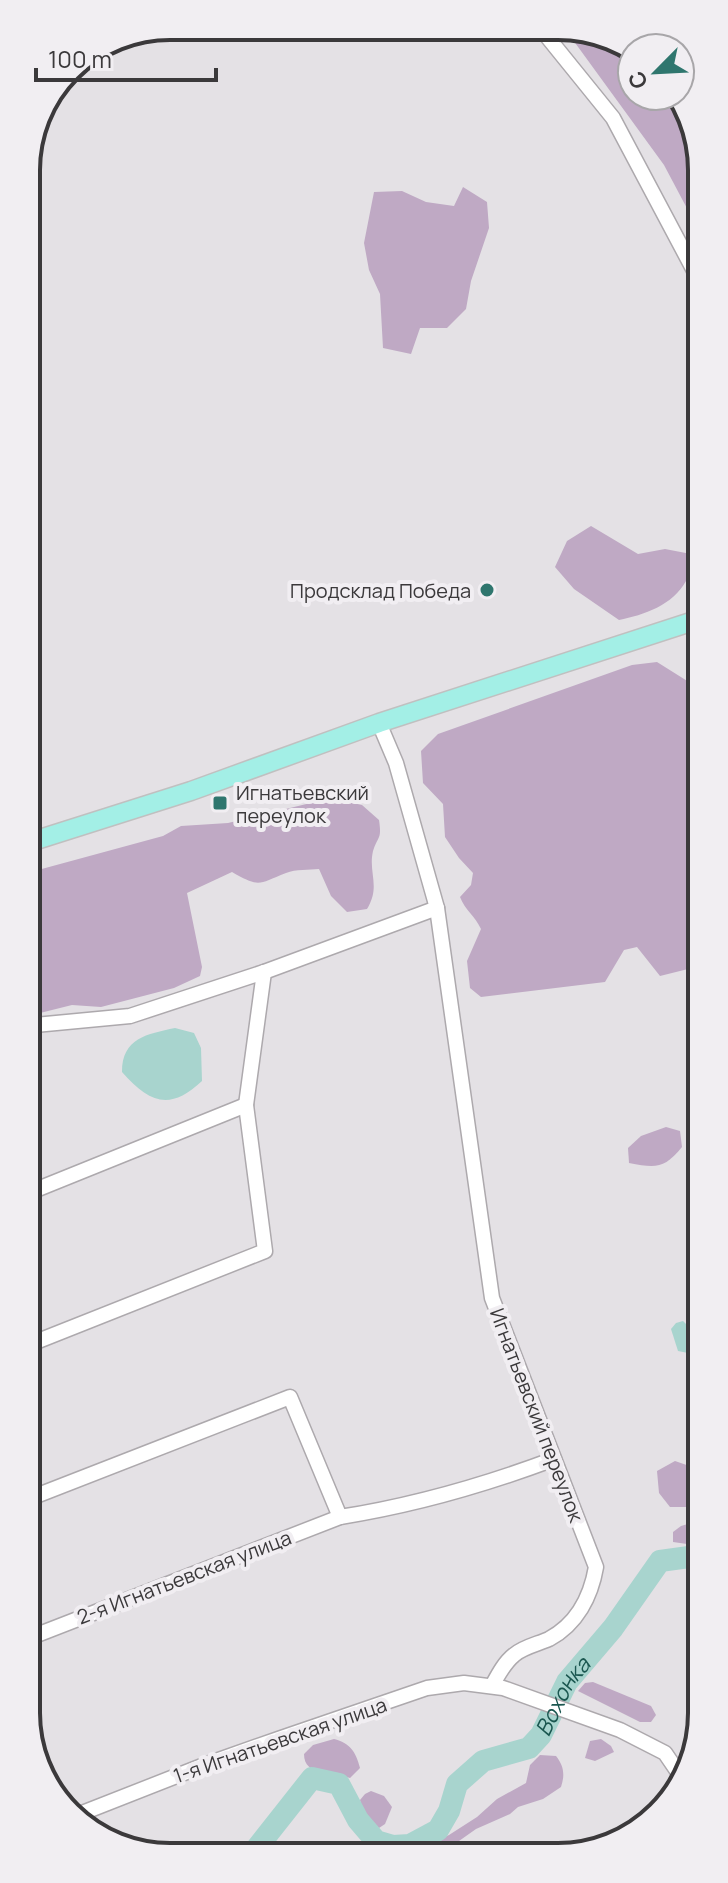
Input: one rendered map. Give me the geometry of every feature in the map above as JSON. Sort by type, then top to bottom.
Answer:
[{"type":"main road","points":[[40,839],[379,723],[688,623]]},
{"type":"street","points":[[550,40],[613,118],[688,259]]},
{"type":"street","name":"Игнатьевский переулок","points":[[379,723],[396,763],[437,908],[492,1298],[596,1567],[592,1590],[582,1610],[552,1637],[515,1654],[501,1670],[498,1687]]},
{"type":"street","points":[[40,1025],[130,1016],[264,972],[437,908]]},
{"type":"street","points":[[40,1340],[265,1251],[246,1105],[264,972]]},
{"type":"street","points":[[40,1188],[246,1105]]},
{"type":"street","points":[[40,1494],[290,1397],[340,1517]]},
{"type":"street","name":"2-я Игнатьевская улица","points":[[40,1634],[340,1517],[381,1511],[479,1487],[554,1459]]},
{"type":"street","name":"1-я Игнатьевская улица","points":[[86,1812],[207,1764],[427,1688],[464,1683],[498,1687],[620,1730],[665,1753],[675,1768]]},
{"type":"shaded area","points":[[574,41],[616,54],[616,99]]},
{"type":"shaded area","points":[[625,112],[675,112],[686,144],[688,210],[664,165]]},
{"type":"shaded area","points":[[463,187],[487,202],[489,228],[471,281],[466,309],[447,328],[420,328],[411,354],[383,348],[380,294],[369,270],[364,243],[374,192],[402,191],[426,202],[454,206]]},
{"type":"shaded area","points":[[591,526],[638,554],[665,549],[688,553],[686,581],[666,603],[619,620],[574,589],[555,567],[567,541]]},
{"type":"shaded area","points":[[657,662],[688,681],[688,969],[660,976],[637,947],[624,950],[605,982],[481,997],[470,988],[467,961],[481,929],[460,897],[471,885],[473,873],[445,837],[443,804],[423,783],[421,751],[438,734],[632,665]]},
{"type":"shaded area","points":[[331,798],[362,805],[379,820],[380,834],[373,851],[374,886],[367,909],[347,912],[331,896],[319,869],[298,870],[259,883],[232,872],[187,893],[202,967],[200,976],[174,988],[101,1007],[72,1005],[40,1013],[40,869],[163,836],[181,826],[228,823]]},
{"type":"shaded area","points":[[175,1028],[194,1033],[201,1048],[202,1081],[179,1097],[160,1099],[141,1090],[122,1072],[123,1061],[131,1045],[138,1040]]},
{"type":"shaded area","points":[[666,1127],[680,1131],[682,1147],[676,1154],[659,1165],[629,1163],[628,1148],[641,1136]]},
{"type":"shaded area","points":[[683,1321],[688,1326],[688,1353],[678,1351],[671,1329]]},
{"type":"shaded area","points":[[675,1461],[688,1466],[688,1506],[670,1507],[659,1493],[657,1471]]},
{"type":"shaded area","points":[[688,1524],[688,1544],[673,1542],[673,1532]]},
{"type":"shaded area","points":[[593,1682],[651,1706],[656,1715],[651,1722],[640,1722],[578,1691],[585,1683]]},
{"type":"shaded area","points":[[334,1739],[352,1749],[356,1757],[360,1768],[350,1778],[314,1770],[305,1761],[304,1754],[313,1745]]},
{"type":"shaded area","points":[[601,1739],[614,1752],[595,1761],[585,1758],[590,1741]]},
{"type":"shaded area","points":[[540,1755],[556,1756],[563,1771],[561,1787],[543,1799],[518,1807],[510,1814],[476,1829],[456,1843],[432,1843],[449,1835],[497,1799],[526,1783],[530,1765]]},
{"type":"shaded area","points":[[371,1791],[384,1796],[392,1807],[385,1824],[379,1828],[363,1811],[360,1800]]},
{"type":"waterway","name":"Вохонка","points":[[414,1843],[438,1830],[449,1811],[457,1784],[483,1761],[529,1748],[541,1735],[567,1682],[613,1628],[660,1561],[688,1557]]},
{"type":"waterway","name":"Вохонка","points":[[261,1843],[312,1778],[339,1784],[358,1820],[376,1841],[383,1843]]},
{"type":"place","name":"Продсклад Победа","points":[[487,590]]},
{"type":"place","name":"Игнатьевский переулок","points":[[220,803]]}]
